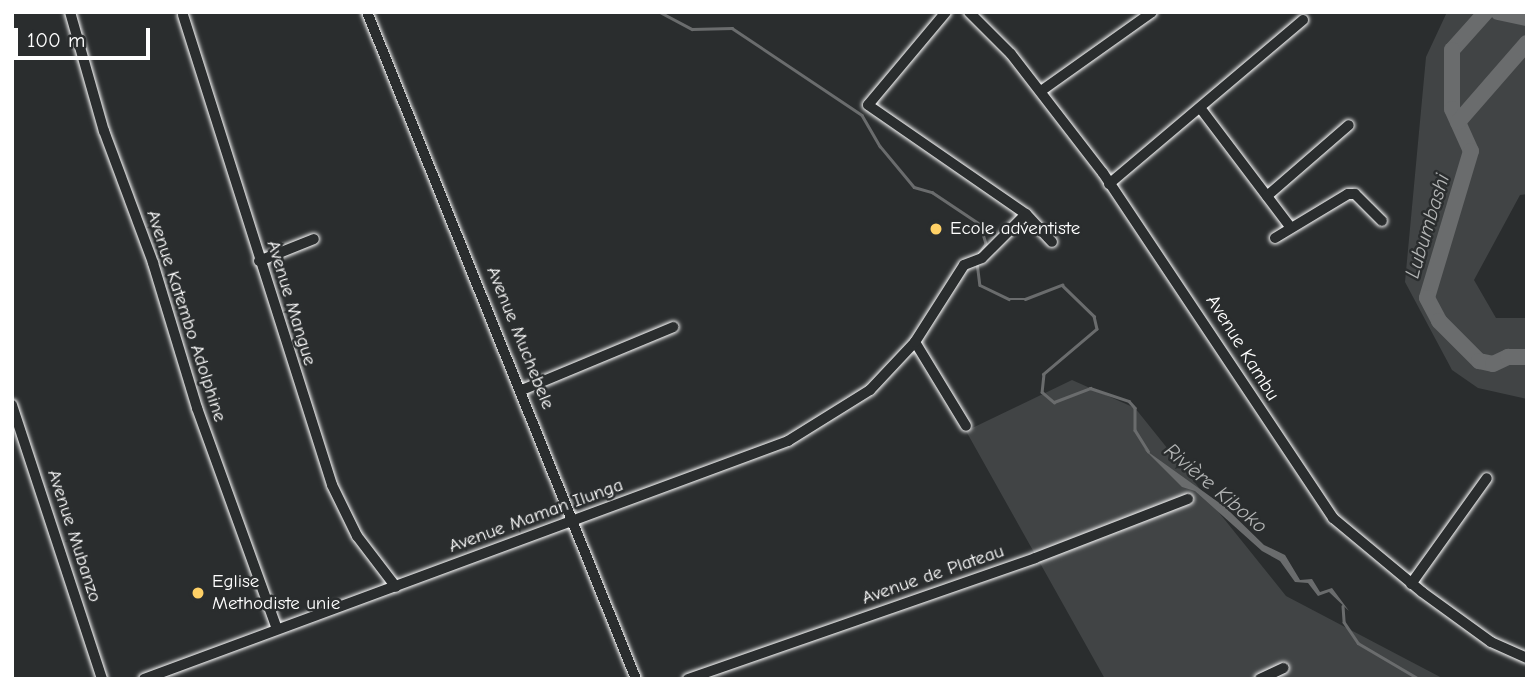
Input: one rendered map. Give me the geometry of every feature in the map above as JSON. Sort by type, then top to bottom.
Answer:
[{"type":"street","name":"Avenue Katembo Adolphine","points":[[70,12],[101,121],[153,263],[200,417],[277,629]]},
{"type":"street","name":"Avenue Muchebele","points":[[367,12],[523,390],[572,522],[636,679]]},
{"type":"street","points":[[946,12],[869,104],[1026,215],[1052,242]]},
{"type":"street","points":[[1041,90],[1152,12]]},
{"type":"street","name":"Avenue Kambu","points":[[971,13],[1041,90],[1109,184],[1184,289],[1321,503],[1346,531],[1412,584],[1491,642],[1527,658]]},
{"type":"street","name":"Avenue Mangue","points":[[183,16],[259,261],[341,508],[373,559],[396,587]]},
{"type":"street","points":[[1109,184],[1201,109],[1303,20]]},
{"type":"street","points":[[1201,109],[1291,228]]},
{"type":"street","points":[[1266,196],[1349,125]]},
{"type":"street","points":[[1275,238],[1348,194],[1354,194],[1382,221]]},
{"type":"street","name":"Avenue Maman Ilunga","points":[[144,679],[788,441],[860,399],[915,342],[964,265],[977,260],[1026,215]]},
{"type":"street","points":[[259,261],[314,239]]},
{"type":"street","points":[[523,390],[673,327]]},
{"type":"street","points":[[915,342],[966,426]]},
{"type":"street","name":"Avenue Mubanzo","points":[[12,405],[102,679]]},
{"type":"street","points":[[1412,584],[1487,478]]},
{"type":"street","name":"Avenue de Plateau","points":[[688,679],[1035,558],[1188,499]]},
{"type":"street","points":[[1260,679],[1284,668]]},
{"type":"shaded area","points":[[1447,12],[1527,12],[1527,194],[1520,195],[1474,280],[1496,318],[1527,318],[1527,399],[1478,388],[1452,370],[1405,282],[1426,57]]},
{"type":"shaded area","points":[[1072,380],[1135,408],[1286,596],[1444,679],[1105,679],[966,431]]},
{"type":"shaded area","points":[[1144,449],[1225,507],[1264,545],[1285,555],[1300,580],[1312,579],[1320,592],[1332,588],[1349,611],[1329,592],[1318,596],[1308,583],[1295,582],[1280,561],[1262,551],[1195,491],[1182,487]]},
{"type":"waterway","name":"Rivière Kiboko","points":[[660,12],[692,29],[732,28],[862,115],[880,146],[914,187],[932,192],[980,224],[986,244],[980,253]]},
{"type":"waterway","name":"Lubumbashi","points":[[1486,12],[1452,50],[1452,109],[1471,151],[1427,298],[1439,321],[1479,361],[1493,364],[1508,357],[1527,357]]},
{"type":"waterway","name":"Lubumbashi","points":[[1498,12],[1527,18]]},
{"type":"waterway","name":"Lubumbashi","points":[[1458,122],[1527,43]]},
{"type":"waterway","name":"Rivière Kiboko","points":[[977,262],[980,285],[1009,299],[1025,299],[1062,285],[1094,316],[1097,329],[1044,374],[1042,392],[1054,402],[1090,388],[1129,401],[1135,408],[1135,430],[1148,451]]},
{"type":"waterway","name":"Rivière Kiboko","points":[[1343,606],[1344,622],[1358,643],[1419,679]]},
{"type":"place","name":"Ecole adventiste","points":[[936,229]]},
{"type":"place","name":"Eglise Methodiste unie","points":[[198,593]]}]
